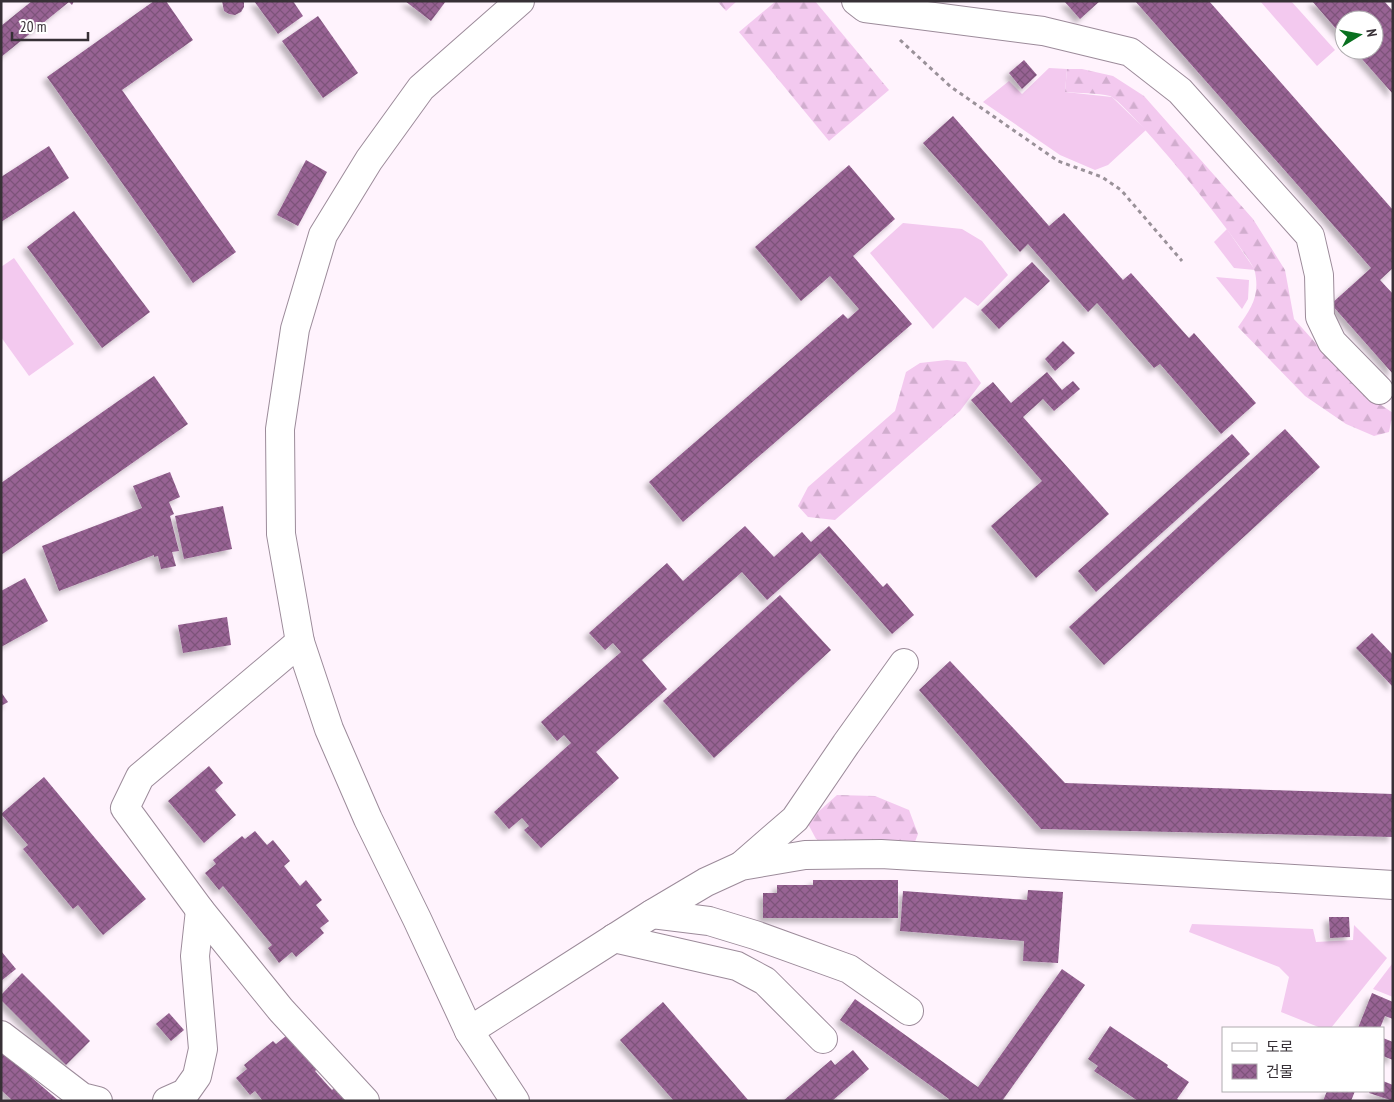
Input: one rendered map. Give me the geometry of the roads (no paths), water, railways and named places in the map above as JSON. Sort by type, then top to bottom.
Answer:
[{"type":"street","points":[[515,1101],[468,1031],[417,919],[368,819],[333,738],[300,642],[281,534],[280,429],[295,329],[323,235],[369,160],[421,88],[520,1]]},
{"type":"street","points":[[861,4],[1043,31],[1130,52],[1180,90],[1310,236],[1319,275],[1320,316],[1324,325],[1332,342],[1379,390]]},
{"type":"street","points":[[300,642],[140,777],[125,808],[200,910],[281,1010],[365,1101]]},
{"type":"street","points":[[741,866],[795,819],[904,663]]},
{"type":"street","points":[[468,1031],[652,914],[706,882],[741,866],[805,855],[881,854],[1393,884]]},
{"type":"street","points":[[167,1101],[185,1093],[197,1076],[203,1049],[194,956],[200,910]]},
{"type":"street","points":[[652,914],[709,921],[755,935],[849,969],[909,1011]]},
{"type":"street","points":[[614,938],[737,966],[764,981],[823,1039]]},
{"type":"street","points":[[1,1034],[82,1097],[98,1101]]}]
